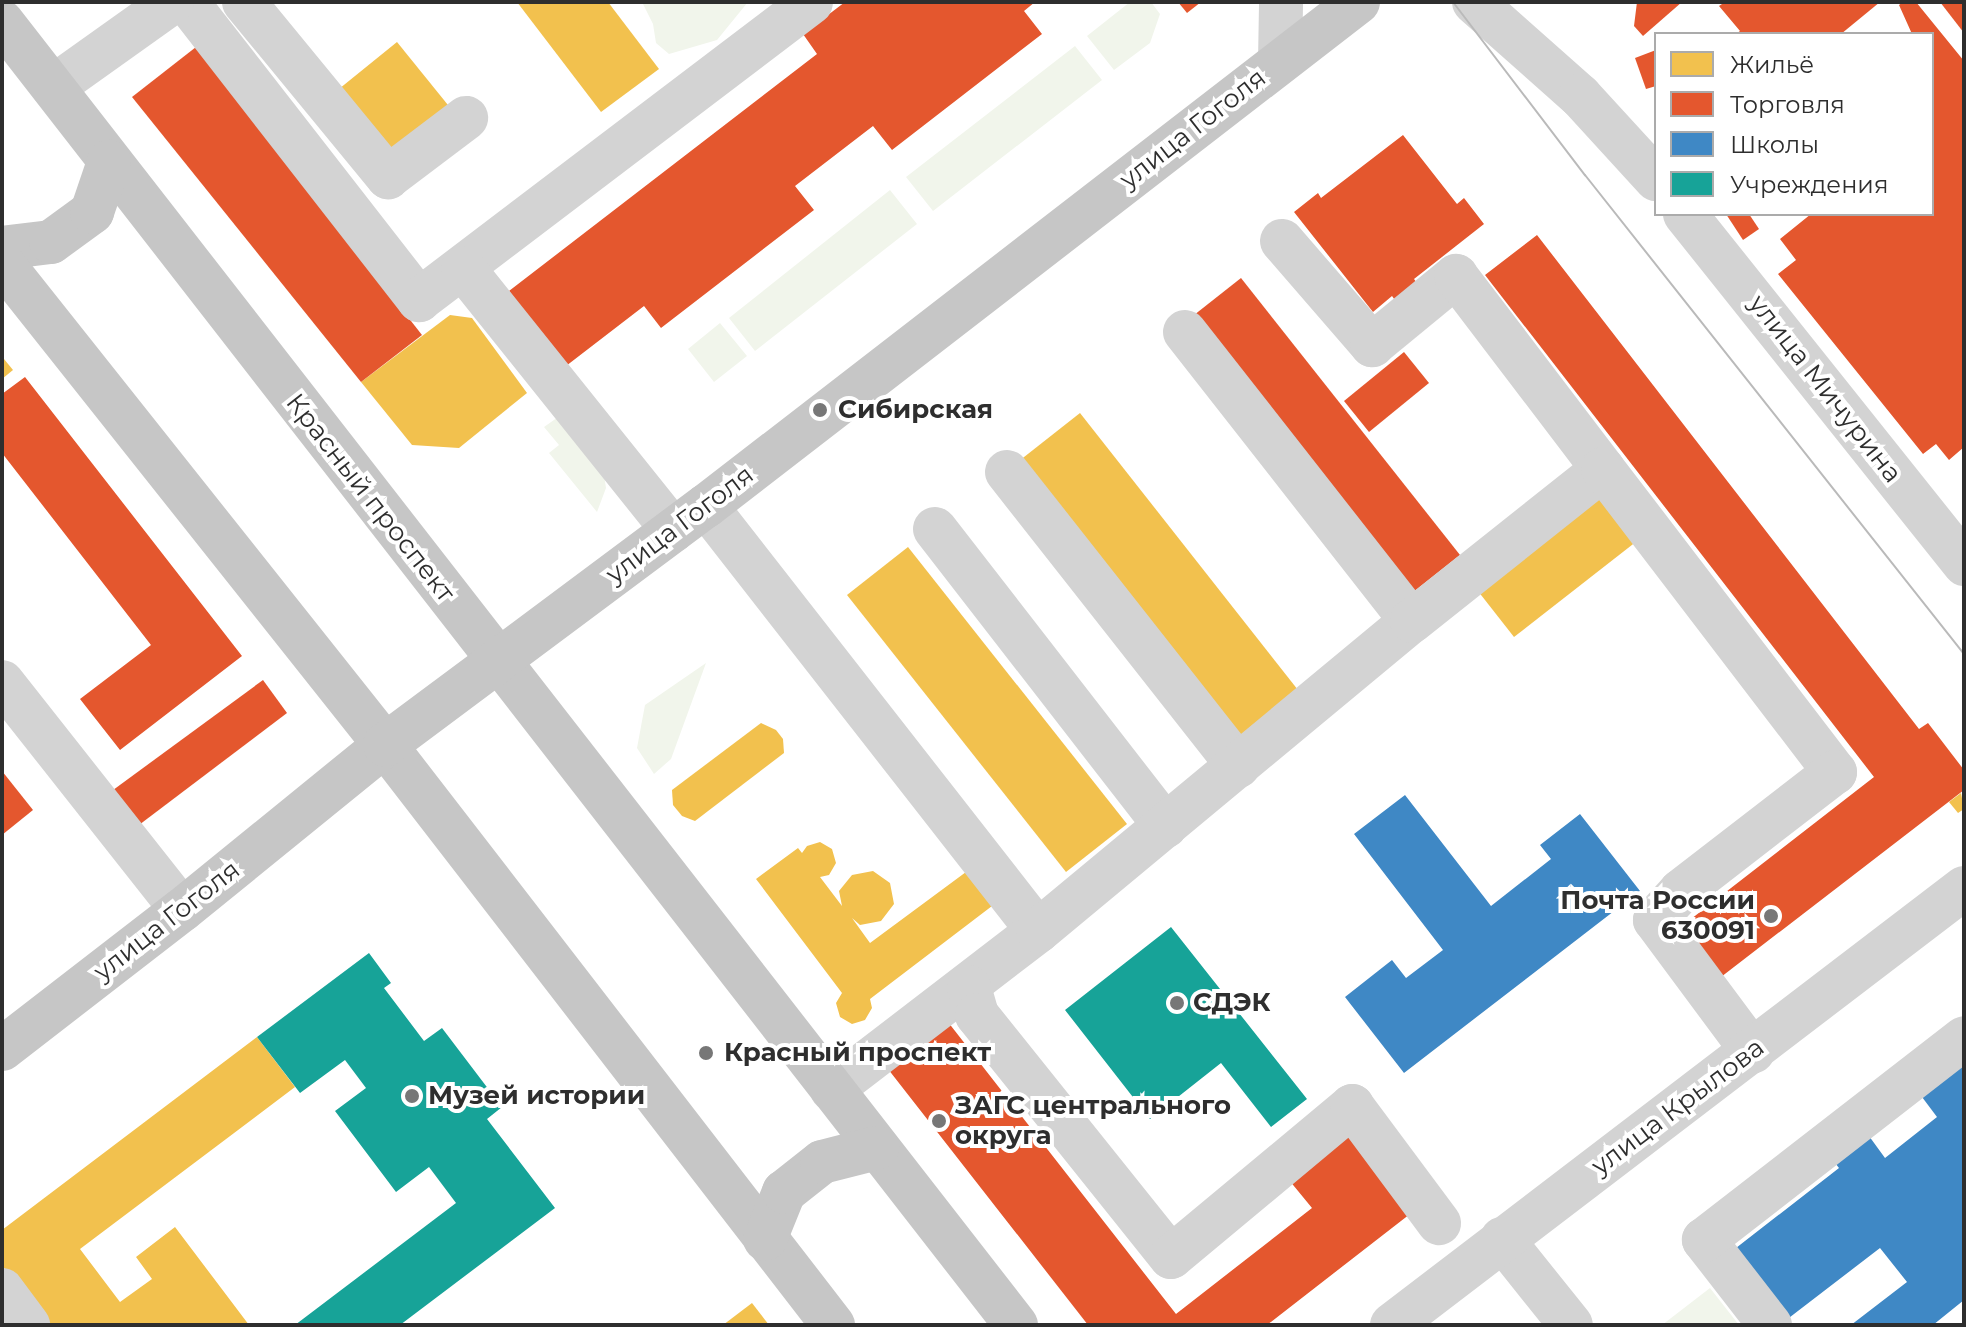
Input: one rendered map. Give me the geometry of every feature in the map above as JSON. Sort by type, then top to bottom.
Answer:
[{"type":"main road","name":"улица Гоголя","points":[[2,1049],[182,910],[385,745],[690,518],[1358,2]]},
{"type":"main road","name":"Красный проспект","points":[[2,22],[496,661],[1016,1325]]},
{"type":"main road","points":[[2,248],[51,242],[92,212],[109,162]]},
{"type":"main road","points":[[2,263],[385,745],[833,1325]]},
{"type":"main road","points":[[765,1239],[784,1192],[822,1162],[877,1148]]},
{"type":"street","points":[[53,87],[172,2]]},
{"type":"street","points":[[187,2],[419,300],[807,3]]},
{"type":"street","points":[[244,2],[388,177],[466,118]]},
{"type":"street","points":[[1280,62],[1281,2]]},
{"type":"street","points":[[1474,2],[1580,96],[1654,177]]},
{"type":"street","name":"улица Мичурина","points":[[1687,216],[1964,564]]},
{"type":"street","points":[[1282,241],[1372,345],[1456,276],[1835,772],[1681,891],[1655,920],[1753,1052]]},
{"type":"street","points":[[463,268],[690,518],[1038,931]]},
{"type":"street","points":[[1185,332],[1412,621]]},
{"type":"street","points":[[832,1089],[969,987],[1412,621],[1603,469]]},
{"type":"street","points":[[1007,472],[1238,766]]},
{"type":"street","points":[[935,529],[1165,826]]},
{"type":"street","points":[[2,682],[16,729],[182,910]]},
{"type":"street","name":"улица Крылова","points":[[1392,1325],[1964,888]]},
{"type":"street","points":[[969,987],[977,1015],[1171,1257],[1307,1121],[1352,1106],[1439,1223]]},
{"type":"street","points":[[1770,1325],[1704,1240],[1964,1038]]},
{"type":"street","points":[[1502,1239],[1571,1325]]},
{"type":"street","points":[[2,1290],[28,1325]]},
{"type":"shaded area","points":[[642,2],[748,2],[717,40],[669,54],[656,43],[653,24]]},
{"type":"shaded area","points":[[1130,2],[1151,2],[1160,14],[1150,43],[1114,70],[1087,36]]},
{"type":"shaded area","points":[[1075,46],[1102,80],[933,211],[906,177]]},
{"type":"shaded area","points":[[890,190],[917,224],[755,351],[729,318]]},
{"type":"shaded area","points":[[720,323],[747,356],[714,382],[688,349]]},
{"type":"shaded area","points":[[561,415],[603,468],[606,488],[597,512],[549,453],[559,445],[544,427]]},
{"type":"shaded area","points":[[706,663],[671,759],[654,774],[637,748],[645,705]]},
{"type":"shaded area","points":[[1710,1288],[1739,1325],[1662,1325]]},
{"type":"building: Жильё","points":[[517,2],[608,2],[659,69],[601,112]]},
{"type":"building: Жильё","points":[[397,42],[452,110],[389,161],[334,93]]},
{"type":"building: Жильё","points":[[450,315],[472,318],[527,393],[459,448],[412,445],[361,382]]},
{"type":"building: Жильё","points":[[2,360],[13,370],[2,379]]},
{"type":"building: Жильё","points":[[1080,413],[1298,690],[1237,738],[1019,461]]},
{"type":"building: Жильё","points":[[1596,490],[1637,541],[1514,637],[1474,586]]},
{"type":"building: Жильё","points":[[908,547],[1127,824],[1066,872],[847,595]]},
{"type":"building: Жильё","points":[[761,723],[776,730],[783,739],[784,753],[695,821],[682,816],[673,805],[672,790]]},
{"type":"building: Жильё","points":[[1961,793],[1964,809],[1958,813],[1949,802]]},
{"type":"building: Жильё","points":[[820,842],[832,849],[836,863],[829,875],[820,877],[842,906],[839,891],[852,875],[873,871],[890,883],[894,904],[881,921],[860,925],[852,918],[870,943],[966,872],[992,906],[870,999],[872,1008],[865,1020],[852,1024],[840,1017],[836,1003],[842,993],[756,879],[798,848],[802,853],[807,846]]},
{"type":"building: Жильё","points":[[257,1037],[295,1087],[80,1249],[120,1302],[152,1279],[136,1257],[175,1227],[249,1325],[47,1325],[2,1265],[2,1230]]},
{"type":"building: Жильё","points":[[752,1303],[769,1325],[723,1325]]},
{"type":"building: Торговля","points":[[845,2],[1035,2],[1024,11],[1042,34],[892,150],[873,126],[795,186],[814,210],[661,328],[644,306],[566,366],[509,291],[817,54],[803,34]]},
{"type":"building: Торговля","points":[[1178,2],[1201,2],[1187,13]]},
{"type":"building: Торговля","points":[[1637,2],[1682,2],[1643,36],[1634,26]]},
{"type":"building: Торговля","points":[[1725,2],[1880,2],[1843,32],[1739,32],[1719,6]]},
{"type":"building: Торговля","points":[[1916,2],[1964,61],[1964,447],[1949,460],[1936,444],[1923,454],[1778,274],[1796,260],[1780,239],[1809,216],[1934,216],[1934,32],[1911,32],[1899,5]]},
{"type":"building: Торговля","points":[[1940,2],[1964,2],[1964,33]]},
{"type":"building: Торговля","points":[[196,47],[422,335],[361,382],[132,97]]},
{"type":"building: Торговля","points":[[1654,51],[1654,87],[1646,89],[1635,58]]},
{"type":"building: Торговля","points":[[1403,135],[1457,204],[1464,198],[1484,224],[1414,279],[1425,294],[1403,311],[1392,296],[1373,312],[1294,212],[1318,193],[1321,198]]},
{"type":"building: Торговля","points":[[1727,216],[1750,216],[1759,229],[1743,240]]},
{"type":"building: Торговля","points":[[1537,235],[1919,729],[1928,723],[1964,770],[1964,790],[1721,977],[1682,926],[1874,777],[1485,275]]},
{"type":"building: Торговля","points":[[1241,278],[1460,555],[1407,597],[1189,319]]},
{"type":"building: Торговля","points":[[1404,352],[1429,383],[1369,432],[1344,401]]},
{"type":"building: Торговля","points":[[25,377],[242,656],[120,750],[80,699],[151,645],[2,453],[2,394]]},
{"type":"building: Торговля","points":[[263,680],[287,713],[135,828],[109,793]]},
{"type":"building: Торговля","points":[[2,771],[33,810],[2,835]]},
{"type":"building: Торговля","points":[[948,1022],[1176,1314],[1312,1208],[1289,1180],[1348,1134],[1410,1214],[1267,1325],[1088,1325],[888,1069]]},
{"type":"building: Школы","points":[[1405,795],[1491,906],[1551,859],[1540,845],[1580,814],[1640,891],[1404,1073],[1345,997],[1392,960],[1406,978],[1443,950],[1354,834]]},
{"type":"building: Школы","points":[[1964,1065],[1964,1300],[1933,1325],[1851,1325],[1907,1282],[1880,1248],[1781,1324],[1727,1255],[1839,1168],[1835,1163],[1869,1136],[1885,1158],[1937,1117],[1922,1097]]},
{"type":"building: Учреждения","points":[[1171,927],[1307,1099],[1271,1127],[1221,1063],[1150,1119],[1065,1010]]},
{"type":"building: Учреждения","points":[[369,953],[391,983],[384,988],[424,1041],[442,1028],[502,1107],[487,1119],[555,1208],[400,1325],[295,1325],[456,1203],[429,1167],[396,1192],[335,1111],[366,1088],[345,1060],[300,1093],[257,1037]]},
{"type":"tram line","points":[[1453,2],[1585,175],[1964,654]]},
{"type":"place","name":"Сибирская","points":[[820,410]]},
{"type":"place","name":"Почта России 630091","points":[[1771,916]]},
{"type":"place","name":"СДЭК","points":[[1177,1003]]},
{"type":"place","name":"Красный проспект","points":[[706,1053]]},
{"type":"place","name":"Музей истории","points":[[412,1096]]},
{"type":"place","name":"ЗАГС центрального округа","points":[[939,1121]]}]
